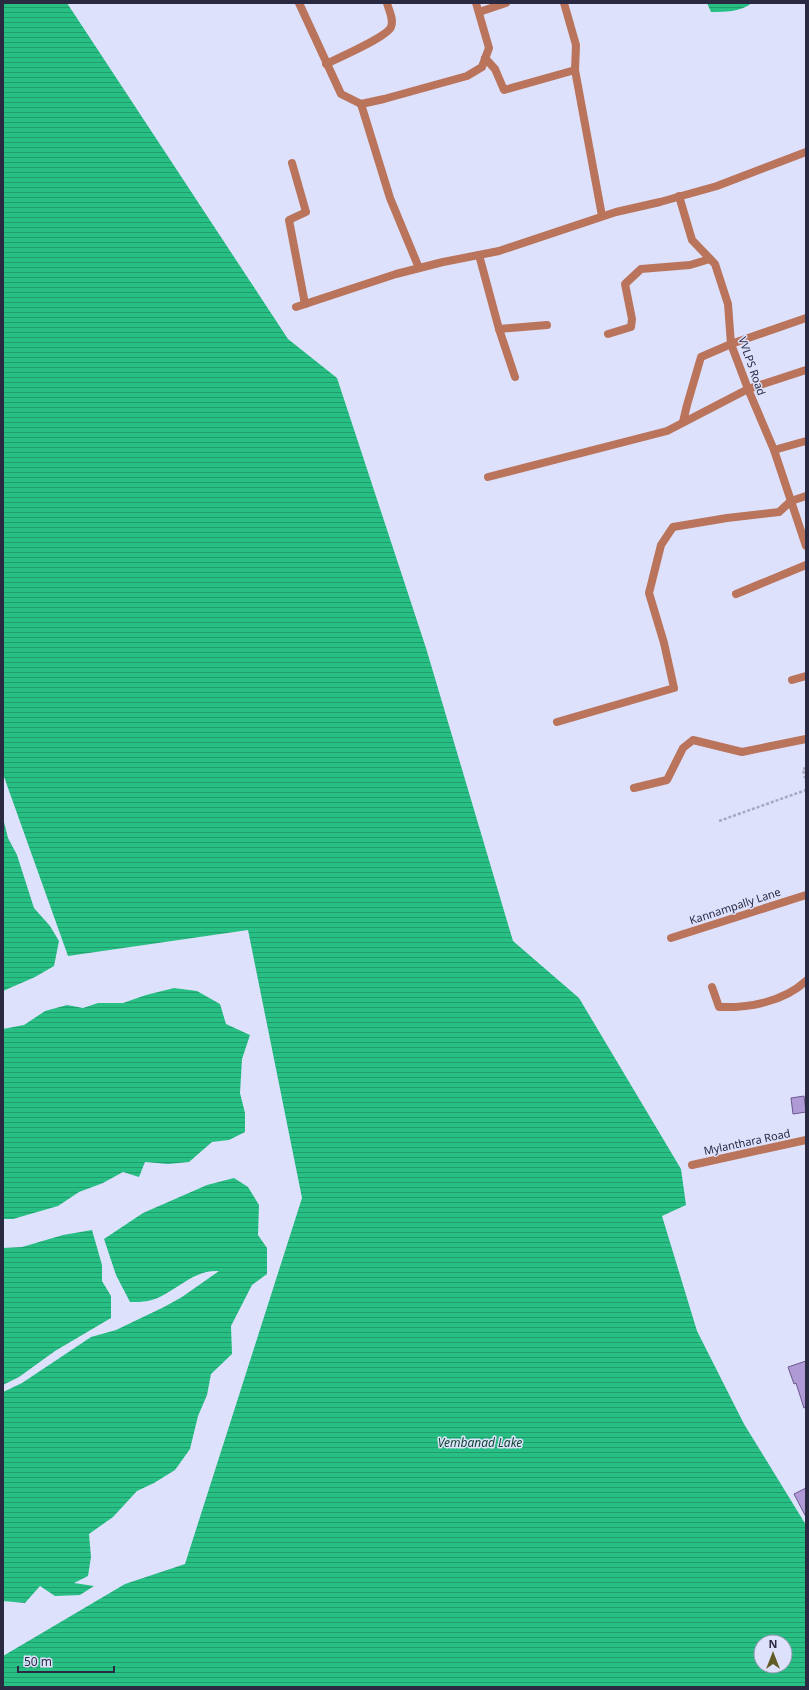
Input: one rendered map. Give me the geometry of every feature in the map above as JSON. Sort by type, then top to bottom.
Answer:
[{"type":"street","points":[[299,3],[341,94],[361,104],[467,76],[482,67],[489,48],[476,3]]},
{"type":"street","points":[[326,64],[376,40],[388,31],[391,27],[392,18],[387,3]]},
{"type":"street","points":[[479,12],[506,3]]},
{"type":"street","points":[[564,3],[576,45],[575,70],[602,216]]},
{"type":"street","points":[[485,58],[495,70],[504,90],[575,70]]},
{"type":"street","points":[[361,104],[390,198],[419,268]]},
{"type":"street","points":[[296,307],[419,268],[499,251],[602,216],[737,179],[806,152]]},
{"type":"street","points":[[292,163],[306,212],[289,220],[305,304]]},
{"type":"street","name":"VVLPS Road","points":[[679,196],[692,240],[715,264],[728,304],[731,344],[774,450],[806,546]]},
{"type":"street","points":[[479,255],[499,329],[515,377]]},
{"type":"street","points":[[608,334],[631,328],[632,319],[624,284],[641,269],[690,265],[710,259]]},
{"type":"street","points":[[683,422],[701,358],[731,344],[806,318]]},
{"type":"street","points":[[499,329],[547,325]]},
{"type":"street","points":[[488,477],[667,431],[748,389],[806,370]]},
{"type":"street","points":[[774,450],[806,440]]},
{"type":"street","points":[[557,722],[674,688],[664,643],[649,593],[661,545],[673,527],[728,518],[779,512],[791,501],[806,496]]},
{"type":"street","points":[[736,594],[806,565]]},
{"type":"street","points":[[792,680],[806,676]]},
{"type":"street","points":[[634,788],[667,780],[683,748],[693,740],[742,752],[806,739]]},
{"type":"street","name":"Kannampally Lane","points":[[671,938],[806,895]]},
{"type":"street","points":[[712,987],[719,1007],[740,1008],[782,997],[806,981]]},
{"type":"street","name":"Mylanthara Road","points":[[692,1164],[806,1140]]},
{"type":"path","points":[[806,768],[803,769],[806,782]]},
{"type":"path","points":[[719,821],[806,790]]},
{"type":"water","name":"Vembanad Lake","points":[[3,3],[67,3],[288,339],[337,378],[426,648],[513,941],[579,998],[681,1169],[686,1205],[662,1216],[697,1331],[744,1424],[806,1525],[806,1687],[3,1687],[3,1656],[125,1584],[185,1564],[302,1198],[248,930],[68,956],[3,774]]},
{"type":"water","points":[[707,3],[752,3],[737,10],[727,12],[711,12]]},
{"type":"water","points":[[3,818],[8,838],[17,855],[34,908],[50,926],[59,941],[54,966],[35,977],[3,991]]},
{"type":"water","points":[[174,988],[197,991],[220,1004],[226,1024],[250,1035],[242,1059],[240,1093],[245,1113],[245,1132],[229,1140],[212,1142],[189,1162],[168,1164],[145,1162],[139,1177],[123,1172],[103,1183],[79,1192],[58,1206],[13,1219],[3,1219],[3,1029],[24,1025],[45,1011],[67,1005],[83,1008],[98,1003],[123,1003]]},
{"type":"water","points":[[234,1178],[248,1187],[259,1205],[258,1235],[267,1248],[267,1274],[252,1285],[231,1326],[232,1354],[211,1374],[207,1395],[198,1416],[190,1449],[175,1470],[154,1483],[137,1491],[113,1517],[89,1534],[91,1557],[88,1576],[74,1583],[94,1586],[80,1595],[55,1596],[40,1586],[25,1603],[3,1601],[3,1392],[22,1383],[91,1337],[116,1330],[164,1307],[182,1297],[219,1271],[209,1271],[200,1274],[157,1298],[148,1301],[130,1302],[116,1275],[104,1239],[143,1213],[207,1185]]},
{"type":"water","points":[[92,1230],[102,1265],[102,1281],[111,1296],[111,1318],[55,1351],[19,1377],[3,1385],[3,1248],[22,1247],[63,1235]]},
{"type":"building","points":[[804,1096],[806,1112],[793,1114],[791,1098]]},
{"type":"building","points":[[806,1361],[806,1407],[804,1408],[796,1383],[794,1384],[788,1367]]},
{"type":"building","points":[[806,1488],[806,1517],[794,1494]]}]
